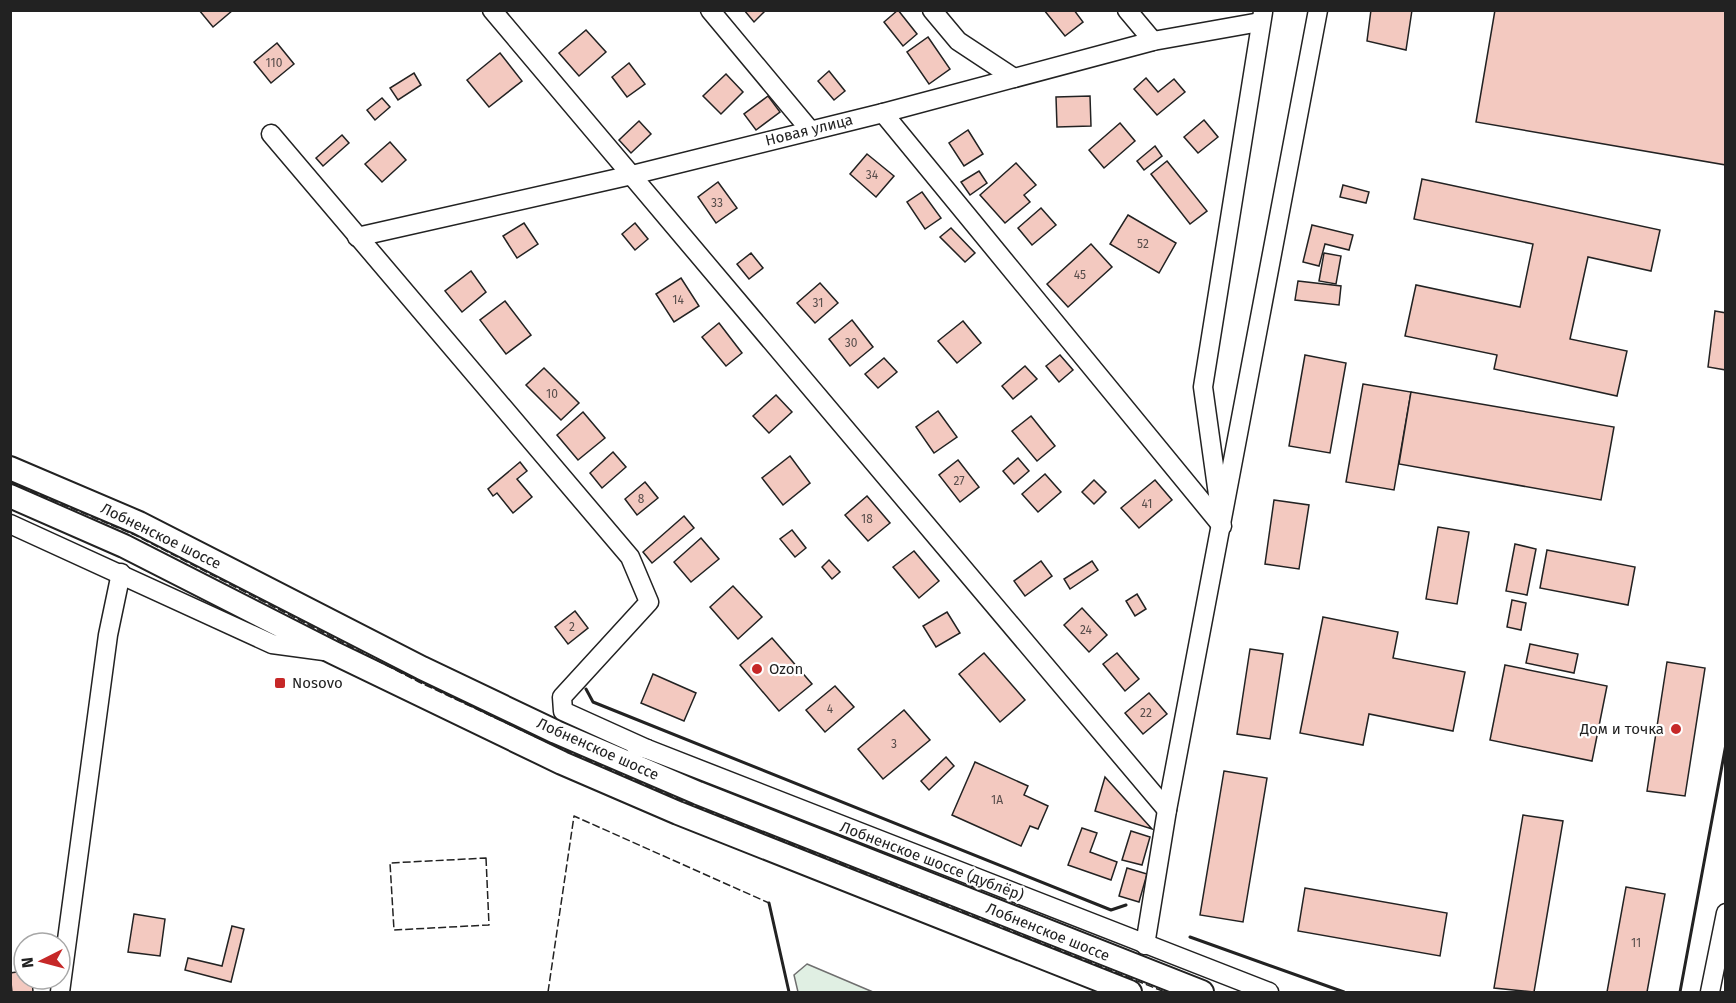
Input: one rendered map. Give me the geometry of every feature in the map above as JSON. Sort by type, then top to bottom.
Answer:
[{"type":"main road","name":"Лобненское шоссе","points":[[10,468],[139,523],[422,668],[591,747],[698,793],[1202,993]]},
{"type":"main road","name":"Лобненское шоссе","points":[[10,496],[124,546],[334,653],[562,763],[678,813],[1130,993]]},
{"type":"street","points":[[492,10],[1167,810]]},
{"type":"street","points":[[710,10],[810,130]]},
{"type":"street","points":[[932,10],[958,41],[1014,78]]},
{"type":"street","points":[[1127,10],[1153,41]]},
{"type":"street","points":[[1145,945],[1167,810],[1318,10]]},
{"type":"street","points":[[1222,526],[1203,387],[1262,16]]},
{"type":"street","name":"Новая улица","points":[[357,237],[632,175],[883,113],[1153,41],[1262,16]]},
{"type":"street","points":[[883,113],[1222,526]]},
{"type":"street","points":[[271,134],[630,557],[649,602],[562,697],[561,705],[563,711],[647,749]]},
{"type":"street","points":[[10,524],[272,644],[334,653]]},
{"type":"street","points":[[60,993],[108,635],[121,573]]},
{"type":"street","name":"Лобненское шоссе (дублёр)","points":[[591,747],[623,745],[647,749],[1269,993]]},
{"type":"street","points":[[1710,993],[1725,913]]},
{"type":"green space","points":[[807,964],[873,992],[798,992],[794,975]]},
{"type":"building","points":[[199,10],[233,10],[213,27]]},
{"type":"building","points":[[744,10],[766,10],[754,22]]},
{"type":"building","points":[[898,10],[917,34],[903,46],[884,22]]},
{"type":"building","points":[[1044,10],[1074,10],[1083,22],[1065,36]]},
{"type":"building","points":[[1371,10],[1412,10],[1406,50],[1367,41]]},
{"type":"building","points":[[1495,10],[1726,10],[1726,165],[1476,122]]},
{"type":"building","points":[[586,30],[606,52],[579,76],[559,53]]},
{"type":"building","points":[[928,37],[950,69],[929,84],[907,52]]},
{"type":"building","points":[[277,43],[294,64],[271,83],[254,62]]},
{"type":"building","points":[[500,53],[522,81],[489,107],[467,80]]},
{"type":"building","points":[[629,63],[645,84],[627,97],[612,77]]},
{"type":"building","points":[[829,71],[845,91],[834,100],[818,81]]},
{"type":"building","points":[[414,73],[421,85],[398,100],[390,88]]},
{"type":"building","points":[[726,74],[743,92],[721,114],[703,96]]},
{"type":"building","points":[[1146,78],[1158,92],[1174,79],[1185,92],[1157,115],[1134,89]]},
{"type":"building","points":[[768,96],[780,112],[756,130],[744,114]]},
{"type":"building","points":[[1090,96],[1091,126],[1057,127],[1056,97]]},
{"type":"building","points":[[382,98],[390,107],[375,120],[367,110]]},
{"type":"building","points":[[1204,120],[1218,137],[1198,153],[1184,137]]},
{"type":"building","points":[[639,121],[651,134],[631,153],[619,140]]},
{"type":"building","points":[[1120,123],[1135,141],[1104,168],[1089,150]]},
{"type":"building","points":[[968,130],[983,154],[964,166],[949,143]]},
{"type":"building","points":[[342,135],[349,143],[323,166],[316,158]]},
{"type":"building","points":[[390,142],[406,160],[382,182],[365,164]]},
{"type":"building","points":[[1155,146],[1162,156],[1144,170],[1137,161]]},
{"type":"building","points":[[867,154],[894,176],[876,197],[850,174]]},
{"type":"building","points":[[1167,161],[1207,211],[1190,224],[1151,174]]},
{"type":"building","points":[[1016,163],[1036,185],[1024,195],[1030,202],[1005,223],[980,195]]},
{"type":"building","points":[[979,171],[987,183],[970,195],[961,182]]},
{"type":"building","points":[[1422,179],[1660,230],[1651,271],[1588,257],[1570,339],[1627,351],[1617,396],[1494,369],[1497,355],[1405,336],[1416,285],[1520,307],[1533,244],[1414,219]]},
{"type":"building","points":[[718,182],[737,208],[716,223],[698,197]]},
{"type":"building","points":[[1343,185],[1369,192],[1366,203],[1340,197]]},
{"type":"building","points":[[922,192],[941,218],[925,229],[907,202]]},
{"type":"building","points":[[1041,208],[1056,225],[1032,245],[1018,228]]},
{"type":"building","points":[[1128,215],[1176,243],[1159,273],[1110,244]]},
{"type":"building","points":[[524,223],[538,244],[517,258],[503,236]]},
{"type":"building","points":[[635,223],[648,239],[635,250],[622,234]]},
{"type":"building","points":[[1312,225],[1353,235],[1349,250],[1325,244],[1319,266],[1303,262]]},
{"type":"building","points":[[951,228],[975,253],[965,262],[940,237]]},
{"type":"building","points":[[1091,244],[1112,267],[1068,307],[1047,284]]},
{"type":"building","points":[[751,253],[763,268],[749,279],[737,264]]},
{"type":"building","points":[[1324,253],[1341,256],[1336,284],[1319,281]]},
{"type":"building","points":[[471,271],[486,292],[462,312],[445,291]]},
{"type":"building","points":[[681,278],[699,306],[674,322],[656,294]]},
{"type":"building","points":[[1298,281],[1341,286],[1339,305],[1295,300]]},
{"type":"building","points":[[820,283],[838,303],[815,323],[797,303]]},
{"type":"building","points":[[505,301],[531,335],[506,354],[480,320]]},
{"type":"building","points":[[1715,311],[1726,313],[1726,370],[1708,367]]},
{"type":"building","points":[[852,320],[873,347],[850,366],[829,339]]},
{"type":"building","points":[[963,321],[981,343],[957,363],[938,341]]},
{"type":"building","points":[[719,323],[742,353],[726,366],[702,337]]},
{"type":"building","points":[[1060,355],[1073,370],[1059,382],[1046,366]]},
{"type":"building","points":[[1305,355],[1346,363],[1330,453],[1289,446]]},
{"type":"building","points":[[884,358],[897,372],[878,388],[865,374]]},
{"type":"building","points":[[1025,366],[1037,379],[1013,399],[1002,386]]},
{"type":"building","points":[[544,368],[579,403],[561,420],[526,385]]},
{"type":"building","points":[[1363,384],[1411,392],[1394,490],[1346,482]]},
{"type":"building","points":[[1411,392],[1614,427],[1601,500],[1399,464]]},
{"type":"building","points":[[776,395],[792,412],[769,433],[753,416]]},
{"type":"building","points":[[938,411],[957,437],[934,453],[916,427]]},
{"type":"building","points":[[583,412],[605,438],[578,460],[557,435]]},
{"type":"building","points":[[1031,416],[1055,446],[1037,461],[1012,431]]},
{"type":"building","points":[[613,452],[626,467],[602,488],[590,473]]},
{"type":"building","points":[[790,456],[810,483],[783,505],[762,478]]},
{"type":"building","points":[[1018,458],[1029,471],[1014,484],[1003,471]]},
{"type":"building","points":[[958,460],[979,487],[960,502],[939,475]]},
{"type":"building","points":[[520,462],[527,471],[517,479],[532,497],[513,513],[497,493],[493,496],[488,489]]},
{"type":"building","points":[[1045,474],[1061,492],[1038,512],[1022,494]]},
{"type":"building","points":[[1094,480],[1106,492],[1094,504],[1082,492]]},
{"type":"building","points":[[1155,480],[1172,500],[1139,528],[1121,508]]},
{"type":"building","points":[[645,482],[658,498],[637,515],[625,499]]},
{"type":"building","points":[[867,496],[890,523],[868,541],[845,515]]},
{"type":"building","points":[[1274,500],[1309,505],[1299,569],[1265,564]]},
{"type":"building","points":[[684,516],[694,528],[652,563],[643,552]]},
{"type":"building","points":[[1438,527],[1469,532],[1457,604],[1426,599]]},
{"type":"building","points":[[792,530],[806,548],[795,557],[780,539]]},
{"type":"building","points":[[701,538],[719,559],[691,582],[674,562]]},
{"type":"building","points":[[1515,544],[1536,549],[1527,595],[1506,591]]},
{"type":"building","points":[[1547,550],[1635,567],[1628,605],[1540,588]]},
{"type":"building","points":[[914,551],[939,581],[919,598],[893,567]]},
{"type":"building","points":[[829,560],[840,572],[832,579],[822,567]]},
{"type":"building","points":[[1041,561],[1052,576],[1025,596],[1014,581]]},
{"type":"building","points":[[1092,561],[1098,570],[1070,589],[1064,579]]},
{"type":"building","points":[[733,586],[762,617],[738,639],[710,607]]},
{"type":"building","points":[[1137,594],[1146,609],[1135,616],[1126,601]]},
{"type":"building","points":[[1512,600],[1526,603],[1521,630],[1507,627]]},
{"type":"building","points":[[1082,608],[1107,635],[1089,652],[1064,625]]},
{"type":"building","points":[[575,611],[588,628],[568,644],[555,627]]},
{"type":"building","points":[[947,612],[960,633],[936,647],[923,626]]},
{"type":"building","points":[[1323,617],[1398,632],[1393,658],[1465,672],[1453,731],[1369,714],[1363,745],[1300,733]]},
{"type":"building","points":[[772,638],[812,684],[779,711],[740,665]]},
{"type":"building","points":[[1530,644],[1578,654],[1574,673],[1526,663]]},
{"type":"building","points":[[1250,649],[1283,654],[1270,739],[1237,734]]},
{"type":"building","points":[[984,653],[1025,700],[1000,722],[959,674]]},
{"type":"building","points":[[1117,653],[1139,679],[1125,691],[1103,664]]},
{"type":"building","name":"Дом и точка","points":[[1667,662],[1705,668],[1685,796],[1647,791]]},
{"type":"building","points":[[1505,665],[1607,686],[1592,761],[1490,740]]},
{"type":"building","points":[[653,674],[696,693],[684,721],[641,703]]},
{"type":"building","points":[[835,686],[854,707],[825,732],[806,710]]},
{"type":"building","points":[[1149,693],[1167,714],[1143,734],[1125,713]]},
{"type":"building","points":[[904,710],[930,740],[883,779],[858,749]]},
{"type":"building","points":[[946,757],[954,766],[929,790],[921,781]]},
{"type":"building","points":[[975,762],[1028,786],[1024,795],[1048,806],[1038,829],[1030,826],[1021,846],[952,815]]},
{"type":"building","points":[[1224,771],[1267,778],[1243,922],[1200,915]]},
{"type":"building","points":[[1105,777],[1152,829],[1095,811]]},
{"type":"building","points":[[1523,815],[1563,821],[1534,992],[1494,988]]},
{"type":"building","points":[[1082,828],[1097,833],[1090,852],[1117,862],[1111,880],[1068,865]]},
{"type":"building","points":[[1131,831],[1150,837],[1142,865],[1122,860]]},
{"type":"building","points":[[1127,868],[1147,874],[1139,902],[1119,896]]},
{"type":"building","points":[[1626,887],[1665,894],[1647,992],[1607,992]]},
{"type":"building","points":[[1305,888],[1447,913],[1440,956],[1298,931]]},
{"type":"building","points":[[134,914],[165,919],[160,956],[128,952]]},
{"type":"building","points":[[232,926],[244,929],[231,982],[185,970],[188,958],[222,966]]},
{"type":"building","points":[[10,973],[12,973],[12,991],[33,992],[12,992]]},
{"type":"fence","points":[[10,482],[135,535],[419,682],[553,745],[685,802],[1165,992]]},
{"type":"fence","points":[[548,992],[574,816],[769,903]]},
{"type":"fence","points":[[486,858],[489,925],[394,930],[390,863],[486,858]]},
{"type":"wall","points":[[586,689],[593,702],[1111,910],[1126,905]]},
{"type":"wall","points":[[1680,992],[1726,744]]},
{"type":"wall","points":[[769,903],[789,992]]},
{"type":"wall","points":[[1190,937],[1344,992]]},
{"type":"place","name":"Ozon","points":[[757,669]]},
{"type":"place","name":"Nosovo","points":[[280,683]]},
{"type":"place","name":"Дом и точка","points":[[1676,729]]}]
